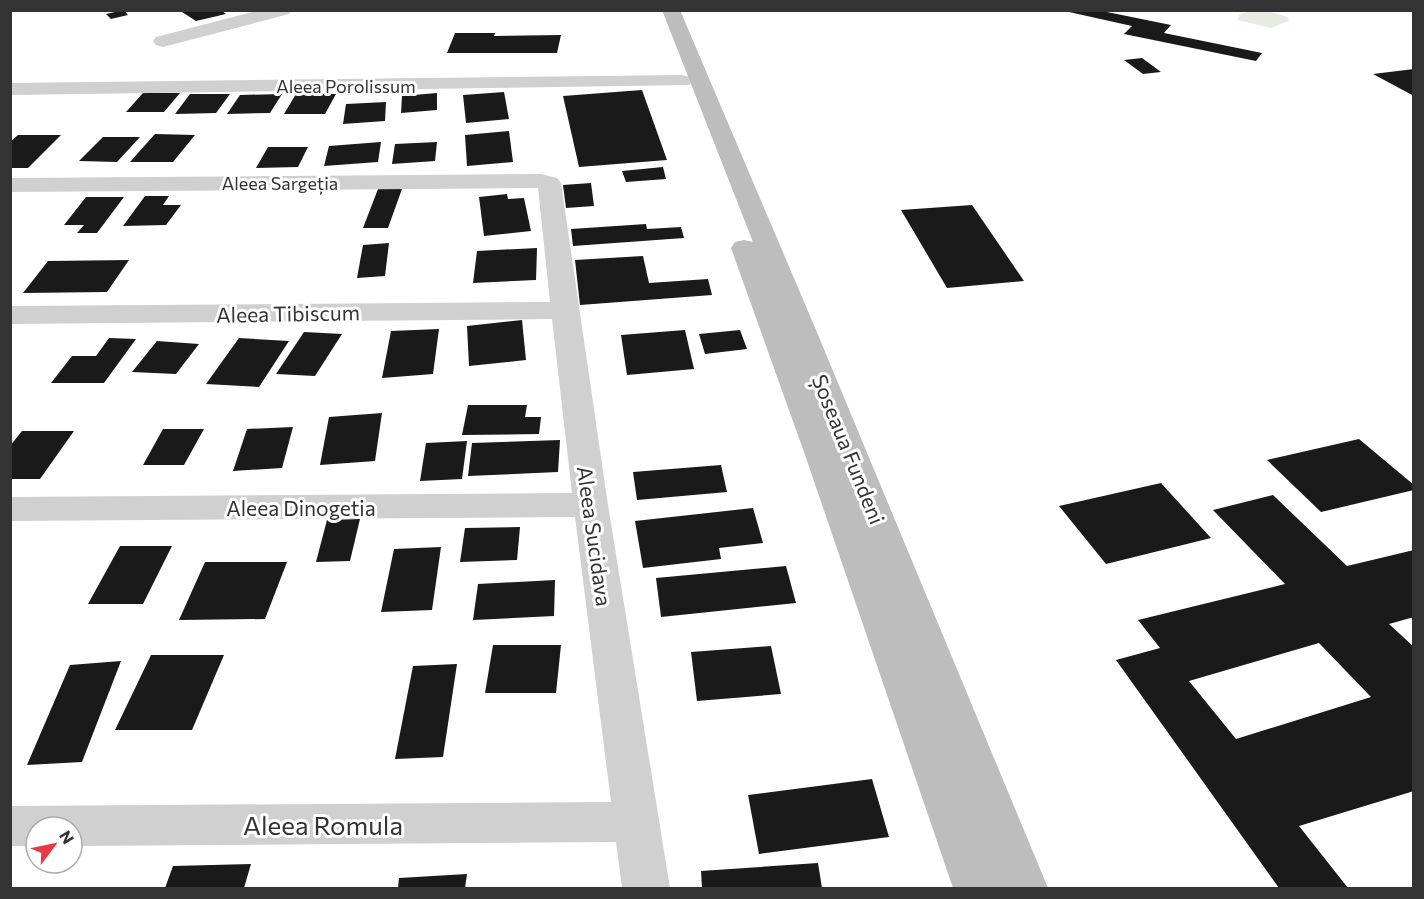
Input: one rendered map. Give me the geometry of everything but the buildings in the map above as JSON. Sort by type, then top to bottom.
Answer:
[{"type":"main road","name":"Șoseaua Fundeni","points":[[656,10],[817,441],[977,888]]},
{"type":"main road","name":"Șoseaua Fundeni","points":[[671,10],[806,340],[1024,888]]},
{"type":"street","points":[[163,40],[283,10]]},
{"type":"street","name":"Aleea Porolissum","points":[[10,89],[682,81]]},
{"type":"street","name":"Aleea Sargeția","points":[[10,185],[529,181],[549,183]]},
{"type":"street","name":"Aleea Sucidava","points":[[549,183],[591,505],[646,888]]},
{"type":"street","name":"Aleea Tibiscum","points":[[10,315],[565,310]]},
{"type":"street","name":"Aleea Dinogetia","points":[[10,509],[591,505]]},
{"type":"street","name":"Aleea Romula","points":[[10,826],[636,822]]},
{"type":"shaded area","points":[[1249,11],[1267,11],[1288,17],[1289,21],[1271,28],[1238,20],[1239,15]]}]
